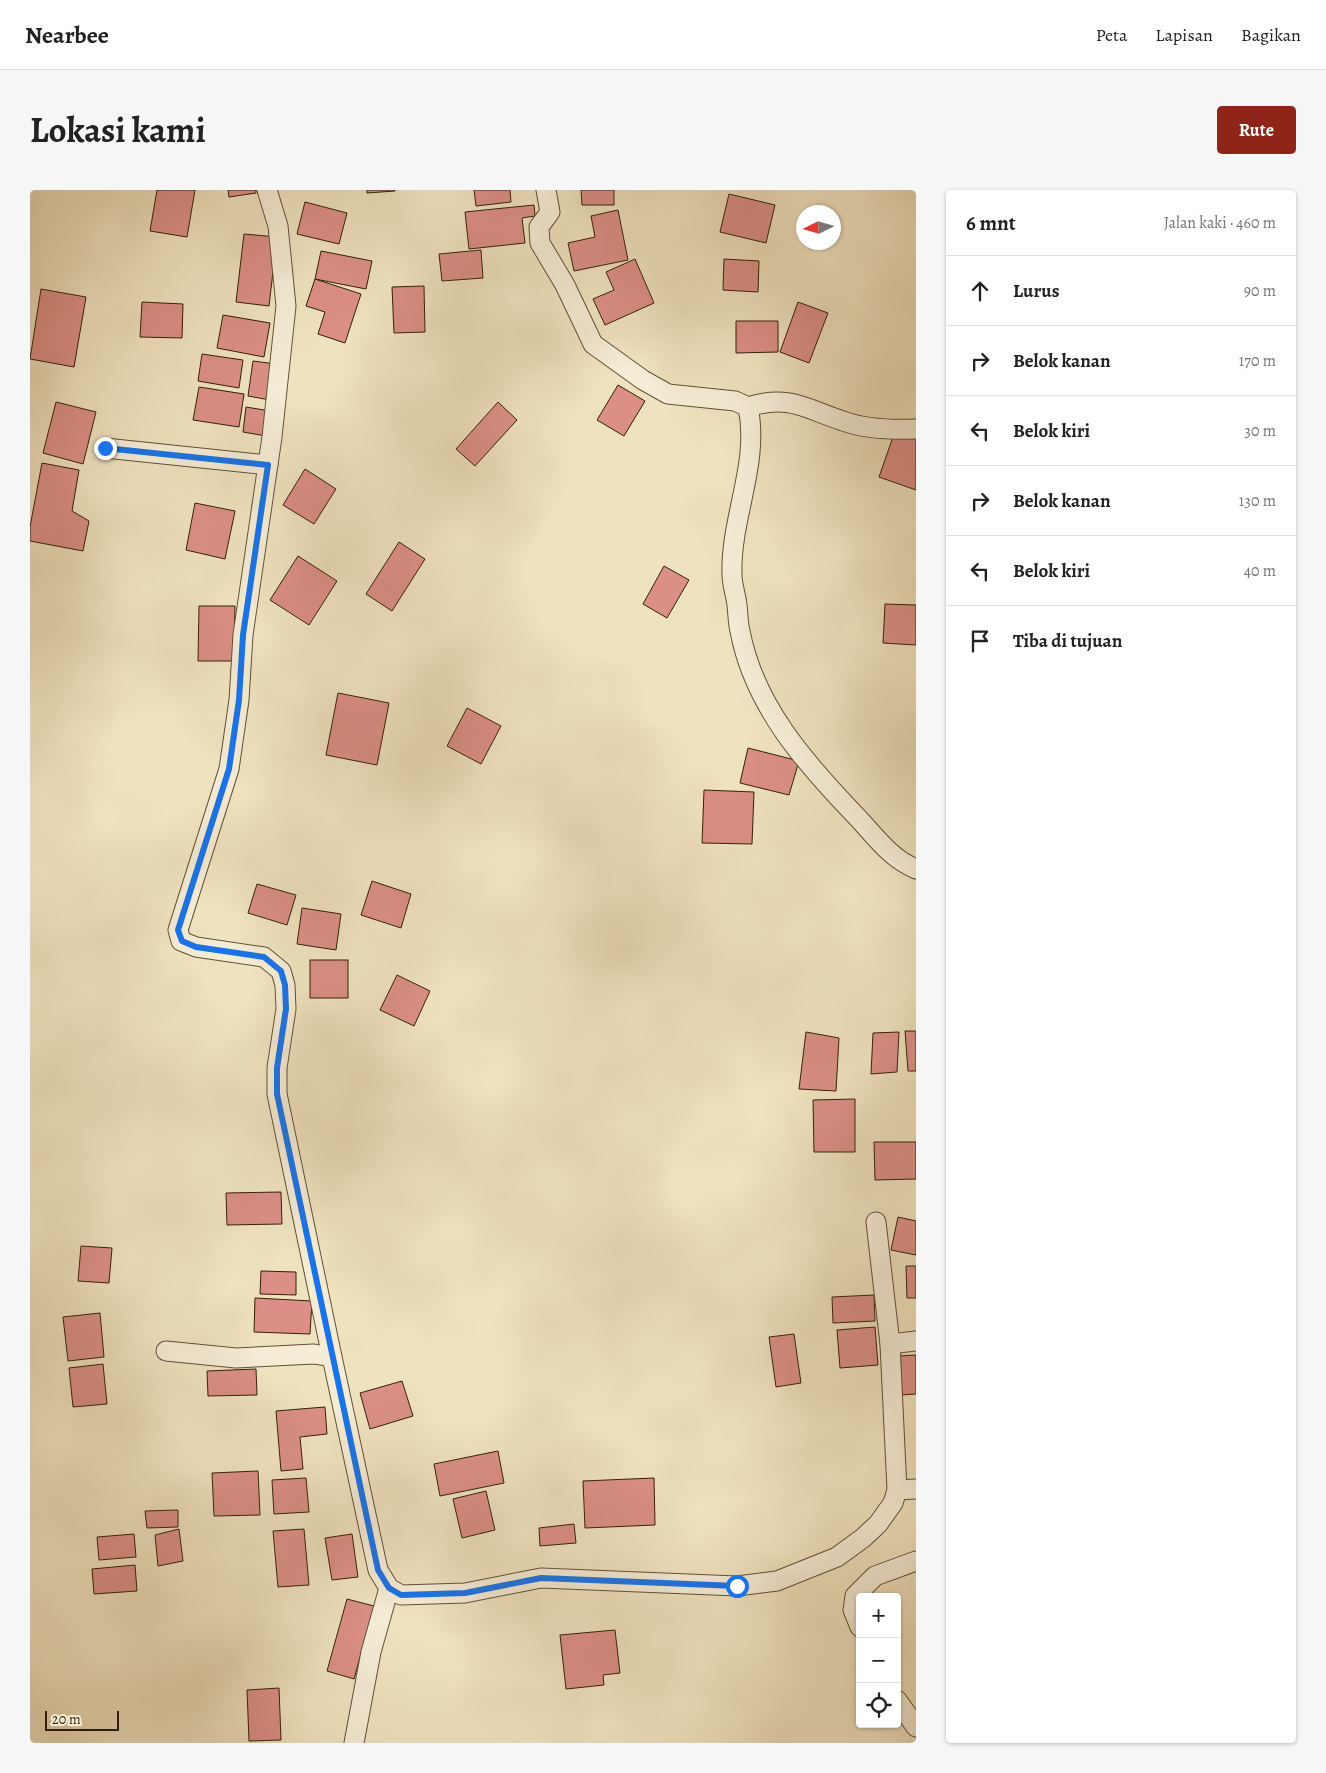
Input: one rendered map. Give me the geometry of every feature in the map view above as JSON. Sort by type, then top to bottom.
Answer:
[{"type":"street","points":[[267,190],[278,226],[286,306],[268,465],[243,635],[239,700],[229,769],[178,930],[182,941],[196,947],[264,957],[281,971],[284,978],[286,1009],[277,1068],[277,1094],[378,1570],[389,1588],[401,1595],[465,1593],[541,1578],[737,1586],[777,1581],[837,1557],[863,1538],[878,1524],[893,1503],[910,1494],[876,1222]]},
{"type":"street","points":[[546,190],[550,212],[539,227],[540,243],[565,285],[593,344],[643,380],[668,394],[735,401],[748,408],[775,401],[795,403],[845,422],[874,427],[916,429]]},
{"type":"street","points":[[748,408],[751,424],[750,461],[739,503],[732,576],[740,632],[757,685],[777,722],[815,774],[890,853],[916,869]]},
{"type":"street","points":[[105,448],[268,465]]},
{"type":"street","points":[[890,1344],[916,1342]]},
{"type":"street","points":[[166,1351],[236,1358],[314,1354],[332,1357]]},
{"type":"street","points":[[857,1593],[875,1576],[916,1561]]},
{"type":"street","points":[[354,1743],[371,1652],[389,1588]]},
{"type":"street","points":[[856,1594],[854,1596],[853,1610],[856,1617]]},
{"type":"street","points":[[901,1706],[916,1727]]},
{"type":"building","points":[[157,190],[195,190],[187,237],[150,231]]},
{"type":"building","points":[[228,190],[256,190],[256,193],[229,197]]},
{"type":"building","points":[[367,190],[395,190],[395,191],[367,193]]},
{"type":"building","points":[[474,190],[510,190],[511,202],[476,206]]},
{"type":"building","points":[[581,190],[614,190],[614,205],[582,205]]},
{"type":"building","points":[[729,194],[775,205],[766,243],[720,232]]},
{"type":"building","points":[[305,202],[347,213],[339,244],[297,234]]},
{"type":"building","points":[[534,205],[535,216],[522,218],[525,243],[469,249],[465,212]]},
{"type":"building","points":[[618,210],[628,260],[574,271],[568,243],[595,237],[591,216]]},
{"type":"building","points":[[244,234],[277,237],[269,306],[236,302]]},
{"type":"building","points":[[481,250],[483,278],[442,281],[439,254]]},
{"type":"building","points":[[321,251],[372,261],[366,289],[315,279]]},
{"type":"building","points":[[635,259],[654,303],[605,325],[593,299],[614,290],[606,272]]},
{"type":"building","points":[[724,259],[759,261],[758,292],[723,290]]},
{"type":"building","points":[[315,279],[361,294],[345,343],[318,334],[325,312],[306,306]]},
{"type":"building","points":[[424,286],[425,332],[394,333],[392,287]]},
{"type":"building","points":[[41,289],[86,297],[74,367],[30,359]]},
{"type":"building","points":[[142,302],[183,304],[182,338],[140,337]]},
{"type":"building","points":[[798,302],[828,313],[809,363],[780,352]]},
{"type":"building","points":[[223,315],[270,323],[264,357],[217,348]]},
{"type":"building","points":[[736,321],[778,321],[778,352],[736,353]]},
{"type":"building","points":[[202,354],[243,360],[239,388],[198,381]]},
{"type":"building","points":[[253,361],[276,364],[270,400],[248,396]]},
{"type":"building","points":[[618,385],[645,401],[624,436],[597,420]]},
{"type":"building","points":[[199,387],[244,394],[239,427],[193,420]]},
{"type":"building","points":[[56,402],[96,412],[83,464],[43,453]]},
{"type":"building","points":[[498,402],[517,420],[475,466],[456,449]]},
{"type":"building","points":[[246,407],[270,411],[266,436],[243,432]]},
{"type":"building","points":[[895,431],[916,438],[916,490],[879,477]]},
{"type":"building","points":[[42,463],[79,470],[72,511],[89,521],[83,551],[30,541],[30,527]]},
{"type":"building","points":[[305,469],[336,489],[314,524],[283,505]]},
{"type":"building","points":[[195,503],[235,511],[225,559],[186,550]]},
{"type":"building","points":[[399,542],[425,559],[392,611],[366,594]]},
{"type":"building","points":[[298,556],[337,581],[309,625],[270,600]]},
{"type":"building","points":[[664,566],[689,580],[667,618],[643,604]]},
{"type":"building","points":[[885,604],[916,605],[916,645],[883,643]]},
{"type":"building","points":[[199,606],[235,606],[234,661],[198,661]]},
{"type":"building","points":[[338,693],[389,703],[377,765],[326,755]]},
{"type":"building","points":[[467,708],[501,726],[481,764],[447,746]]},
{"type":"building","points":[[748,748],[799,761],[789,795],[740,783]]},
{"type":"building","points":[[704,790],[754,792],[752,844],[702,843]]},
{"type":"building","points":[[372,881],[411,894],[401,928],[361,915]]},
{"type":"building","points":[[257,884],[296,895],[287,925],[248,913]]},
{"type":"building","points":[[302,908],[341,914],[336,950],[297,944]]},
{"type":"building","points":[[310,960],[348,960],[348,998],[310,998]]},
{"type":"building","points":[[397,975],[430,991],[414,1026],[380,1010]]},
{"type":"building","points":[[905,1031],[916,1031],[916,1071],[908,1071]]},
{"type":"building","points":[[806,1032],[839,1038],[836,1091],[799,1089]]},
{"type":"building","points":[[899,1032],[897,1072],[871,1074],[873,1033]]},
{"type":"building","points":[[855,1099],[855,1152],[814,1152],[813,1100]]},
{"type":"building","points":[[874,1142],[916,1142],[916,1179],[875,1180]]},
{"type":"building","points":[[281,1192],[282,1224],[227,1225],[226,1193]]},
{"type":"building","points":[[898,1217],[916,1221],[916,1255],[891,1250]]},
{"type":"building","points":[[81,1246],[112,1248],[109,1283],[78,1281]]},
{"type":"building","points":[[906,1266],[916,1266],[916,1298],[907,1298]]},
{"type":"building","points":[[261,1271],[296,1272],[296,1295],[260,1294]]},
{"type":"building","points":[[874,1295],[875,1321],[833,1323],[832,1297]]},
{"type":"building","points":[[255,1298],[312,1301],[310,1334],[254,1332]]},
{"type":"building","points":[[100,1313],[104,1357],[68,1361],[63,1317]]},
{"type":"building","points":[[875,1327],[878,1365],[840,1368],[837,1330]]},
{"type":"building","points":[[794,1334],[801,1383],[776,1387],[769,1337]]},
{"type":"building","points":[[916,1355],[916,1394],[901,1395],[899,1356]]},
{"type":"building","points":[[103,1364],[107,1404],[73,1407],[69,1368]]},
{"type":"building","points":[[256,1369],[257,1395],[208,1396],[207,1371]]},
{"type":"building","points":[[402,1381],[413,1416],[370,1429],[360,1393]]},
{"type":"building","points":[[325,1407],[327,1434],[300,1437],[303,1469],[281,1471],[276,1411]]},
{"type":"building","points":[[498,1451],[504,1483],[440,1496],[434,1464]]},
{"type":"building","points":[[258,1471],[260,1515],[214,1516],[212,1473]]},
{"type":"building","points":[[306,1478],[309,1512],[274,1514],[272,1480]]},
{"type":"building","points":[[654,1478],[655,1525],[585,1528],[583,1481]]},
{"type":"building","points":[[486,1491],[495,1530],[462,1538],[453,1499]]},
{"type":"building","points":[[178,1510],[178,1527],[147,1528],[145,1511]]},
{"type":"building","points":[[574,1524],[576,1543],[540,1546],[539,1528]]},
{"type":"building","points":[[179,1529],[183,1561],[158,1566],[155,1535]]},
{"type":"building","points":[[304,1529],[309,1585],[278,1587],[273,1531]]},
{"type":"building","points":[[134,1534],[136,1557],[99,1560],[97,1537]]},
{"type":"building","points":[[352,1534],[358,1577],[332,1580],[325,1538]]},
{"type":"building","points":[[135,1565],[137,1591],[94,1594],[92,1569]]},
{"type":"building","points":[[347,1599],[374,1606],[354,1679],[327,1671]]},
{"type":"building","points":[[615,1630],[620,1673],[603,1675],[604,1685],[566,1689],[560,1635]]},
{"type":"building","points":[[279,1688],[281,1740],[249,1741],[247,1690]]},
{"type":"route","points":[[105,448],[268,465],[243,635],[239,700],[229,769],[178,930],[182,941],[196,947],[240,955],[264,957],[281,971],[284,978],[286,1009],[277,1068],[277,1094],[378,1570],[389,1588],[401,1595],[465,1593],[541,1578],[737,1586]]}]
